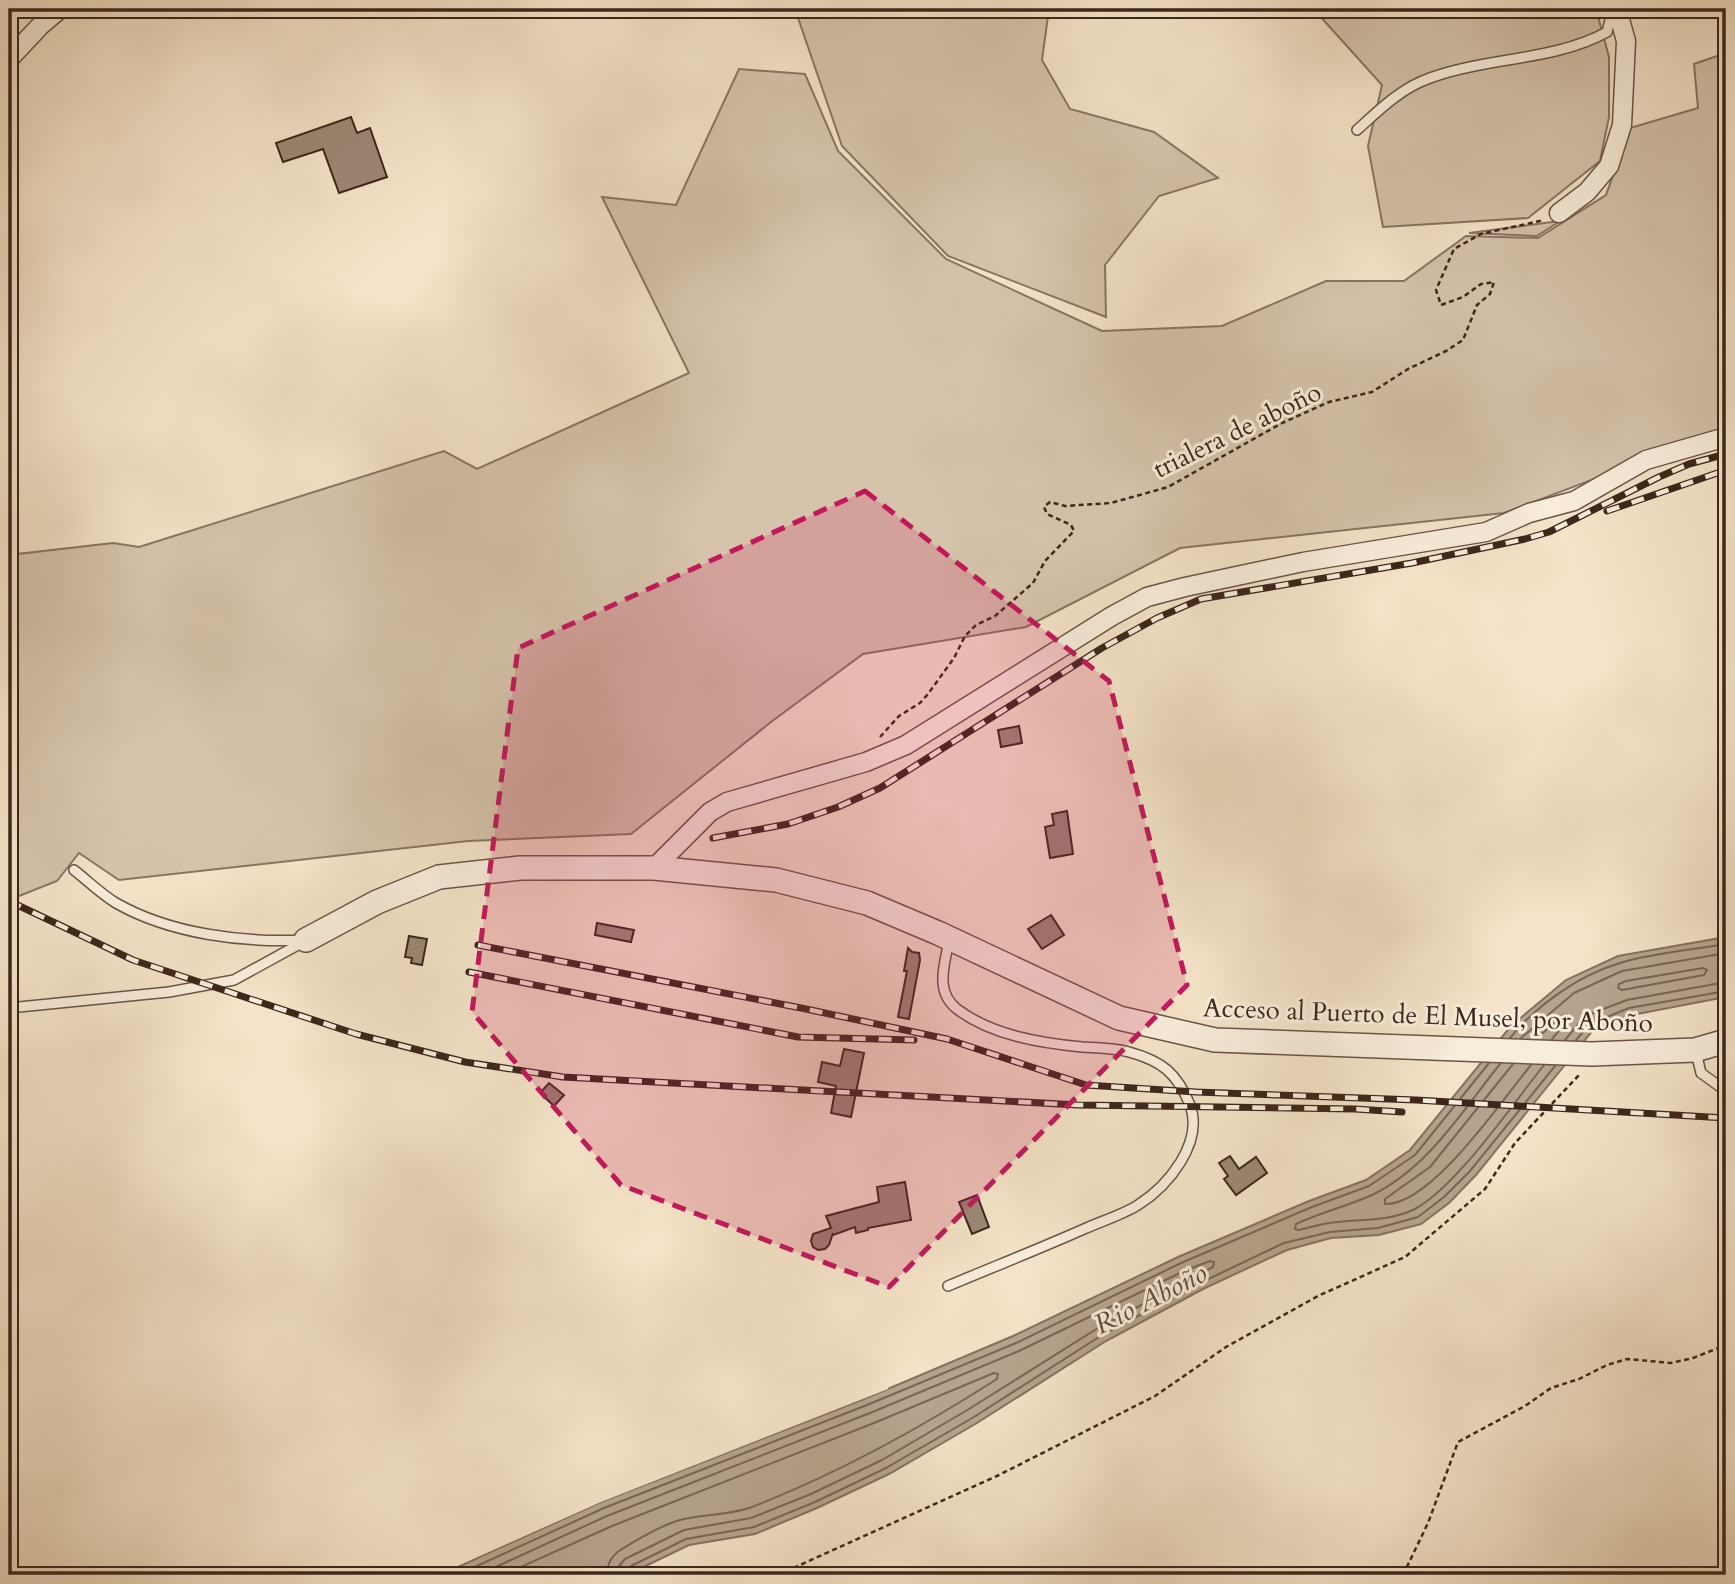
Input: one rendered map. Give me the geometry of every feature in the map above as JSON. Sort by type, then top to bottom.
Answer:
[{"type":"street","points":[[9,59],[60,9]]},
{"type":"street","points":[[1559,213],[1587,192],[1609,166],[1622,125],[1626,41],[1615,9]]},
{"type":"street","points":[[654,868],[710,812],[726,802],[866,762],[906,745],[1112,616],[1147,597],[1303,562],[1486,532],[1529,513],[1574,501],[1646,460],[1726,437]]},
{"type":"street","name":"Acceso al Puerto de El Musel, por Aboño","points":[[306,940],[377,902],[439,877],[520,868],[654,868],[776,880],[867,903],[949,938],[1119,1018],[1215,1040],[1596,1054],[1695,1050],[1726,1041]]},
{"type":"lane","points":[[1357,130],[1397,95],[1429,78],[1589,41],[1606,32],[1615,9]]},
{"type":"lane","points":[[74,870],[117,903],[163,923],[237,939],[266,942],[306,940]]},
{"type":"lane","points":[[948,1286],[1137,1206],[1170,1180],[1181,1162],[1190,1141],[1193,1113],[1182,1084],[1160,1064],[1128,1052],[1059,1045],[998,1031],[956,1008],[943,990],[942,976],[949,938]]},
{"type":"lane","name":"Acceso al Puerto de El Musel, por Aboño","points":[[9,1008],[169,992],[234,980],[306,940]]},
{"type":"lane","points":[[1695,1050],[1701,1073],[1726,1091]]},
{"type":"path","name":"trialera de aboño","points":[[879,738],[899,716],[920,703],[954,658],[965,636],[976,625],[995,616],[1033,583],[1045,561],[1074,531],[1071,525],[1047,514],[1044,507],[1050,502],[1065,506],[1111,503],[1168,487],[1282,423],[1329,402],[1372,392],[1408,369],[1447,351],[1463,340],[1477,305],[1490,294],[1494,282],[1481,284],[1463,297],[1441,305],[1436,290],[1454,249],[1481,234],[1540,222],[1559,213]]},
{"type":"path","points":[[778,1575],[1011,1469],[1155,1396],[1226,1347],[1318,1296],[1405,1257],[1485,1189],[1515,1143],[1596,1054]]},
{"type":"path","points":[[1403,1575],[1428,1523],[1458,1442],[1525,1406],[1551,1388],[1579,1379],[1607,1365],[1627,1359],[1671,1363],[1726,1345]]},
{"type":"highlighted area","points":[[865,491],[1109,681],[1187,985],[889,1287],[621,1185],[472,1012],[518,648]]},
{"type":"shaded area","points":[[795,9],[1049,9],[1042,60],[1070,109],[1154,132],[1218,178],[1159,196],[1105,265],[1106,317],[948,256],[842,146]]},
{"type":"shaded area","points":[[1335,9],[1596,9],[1609,57],[1609,117],[1600,161],[1528,218],[1383,227],[1368,146],[1382,85],[1318,14]]},
{"type":"shaded area","points":[[1726,53],[1726,432],[1700,439],[1504,513],[1180,548],[1026,627],[863,654],[771,722],[631,834],[468,841],[119,880],[79,853],[57,881],[9,900],[9,555],[113,543],[139,547],[444,451],[477,469],[689,373],[602,197],[676,205],[739,69],[805,74],[838,151],[946,259],[1102,331],[1222,326],[1326,281],[1404,281],[1466,236],[1538,238],[1606,195],[1630,128],[1698,108],[1694,64]]},
{"type":"shaded area","points":[[1560,221],[1537,236],[1469,233]]},
{"type":"water","name":"Rio Aboño","points":[[1726,937],[1726,997],[1632,1015],[1593,1030],[1476,1175],[1449,1203],[1421,1224],[1379,1235],[1331,1238],[1287,1250],[1205,1288],[1106,1341],[977,1423],[889,1474],[755,1534],[689,1545],[627,1575],[440,1575],[601,1502],[864,1399],[1013,1336],[1178,1257],[1309,1201],[1366,1180],[1410,1150],[1511,1026],[1566,980],[1618,956]]},
{"type":"pier","points":[[889,1385],[888,1389],[601,1502],[437,1575],[600,1499]]},
{"type":"building","points":[[351,117],[357,133],[370,128],[387,177],[339,193],[323,149],[283,162],[276,143]]},
{"type":"building","points":[[1019,726],[1022,743],[1001,747],[998,730]]},
{"type":"building","points":[[1067,811],[1073,854],[1050,858],[1045,827],[1054,825],[1052,814]]},
{"type":"building","points":[[1051,915],[1064,935],[1042,949],[1028,929]]},
{"type":"building","points":[[597,923],[634,930],[631,942],[595,935]]},
{"type":"building","points":[[409,936],[427,939],[422,965],[411,963],[412,958],[405,957]]},
{"type":"building","points":[[908,948],[919,953],[920,960],[909,1019],[898,1017],[907,971],[904,971]]},
{"type":"building","points":[[844,1049],[864,1053],[851,1117],[831,1113],[836,1086],[818,1082],[822,1062],[840,1066]]},
{"type":"building","points":[[549,1083],[564,1095],[554,1106],[540,1093]]},
{"type":"building","points":[[1230,1156],[1239,1169],[1256,1157],[1267,1173],[1236,1195],[1224,1179],[1228,1176],[1219,1163]]},
{"type":"building","points":[[905,1182],[911,1220],[868,1228],[856,1233],[855,1227],[833,1233],[825,1249],[818,1250],[813,1247],[813,1234],[831,1228],[826,1216],[879,1202],[877,1187]]},
{"type":"building","points":[[977,1195],[989,1227],[972,1234],[959,1202]]},
{"type":"railway","points":[[713,838],[788,824],[838,807],[880,788],[1102,648],[1157,618],[1201,599],[1412,563],[1525,539],[1549,532],[1689,464],[1726,454]]},
{"type":"railway","points":[[1607,511],[1726,470]]},
{"type":"railway","points":[[9,901],[133,960],[356,1034],[465,1062],[563,1077],[1078,1105],[1402,1112]]},
{"type":"railway","points":[[478,945],[947,1039],[1086,1085],[1726,1118]]},
{"type":"railway","points":[[469,972],[798,1037],[914,1040]]}]
